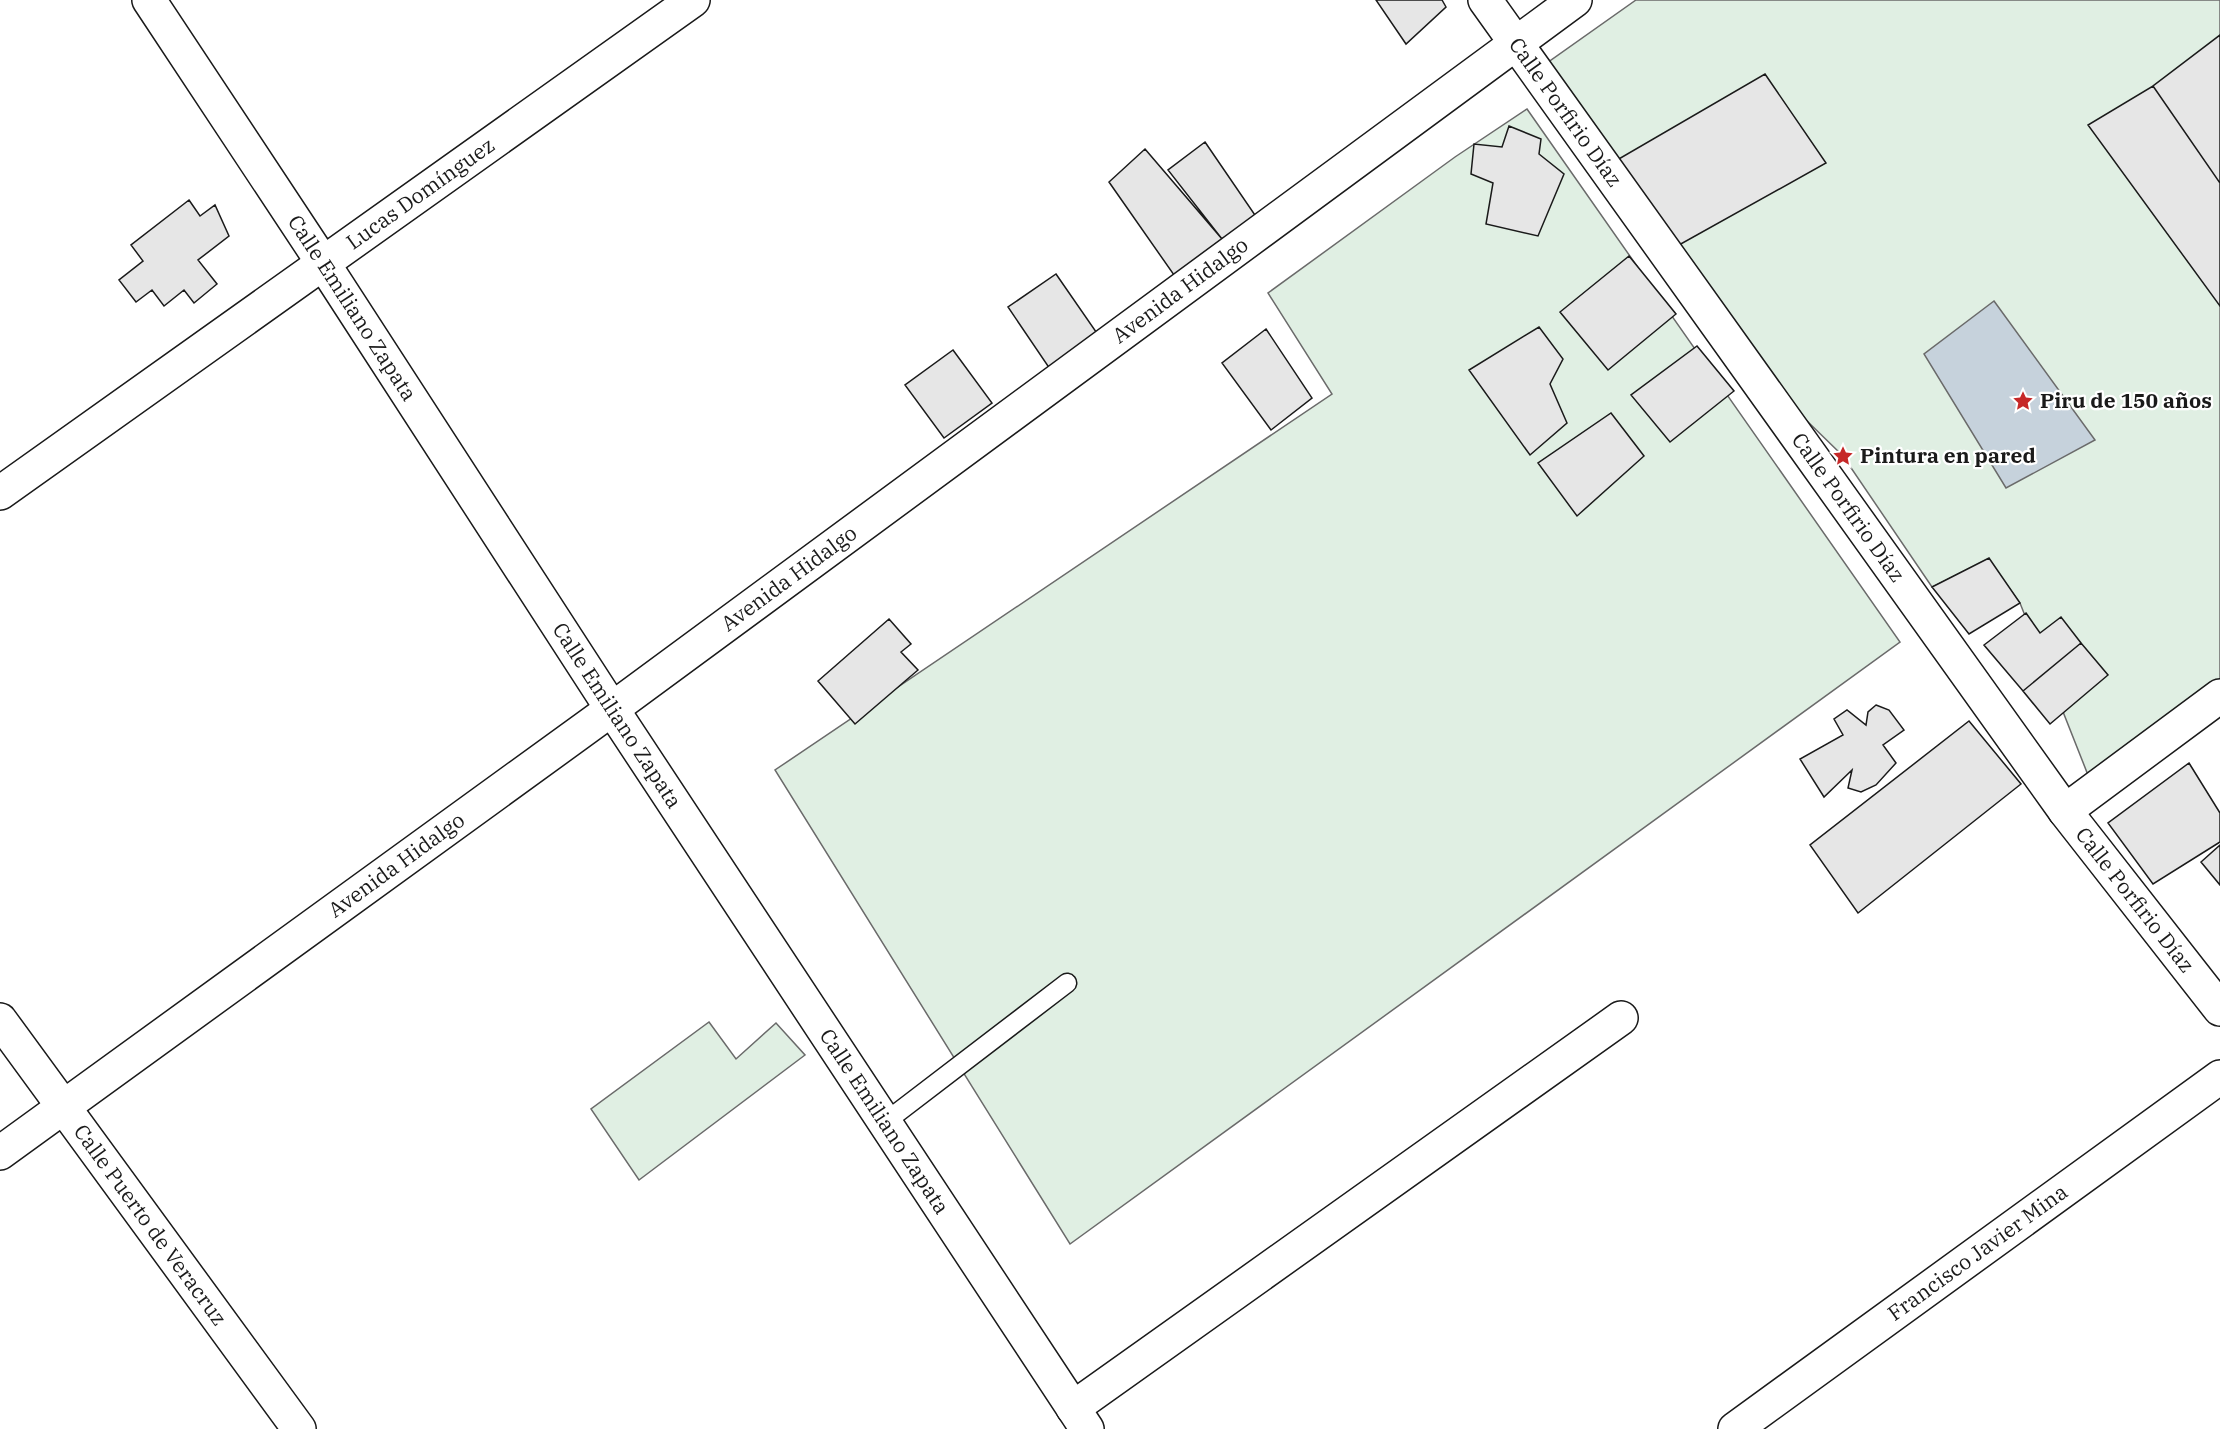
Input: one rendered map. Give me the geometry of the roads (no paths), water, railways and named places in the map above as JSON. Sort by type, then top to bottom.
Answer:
[{"type":"street","name":"Calle Emiliano Zapata","points":[[149,0],[323,263],[612,710],[1080,1419]]},
{"type":"street","name":"Lucas Domínguez","points":[[0,493],[693,0]]},
{"type":"street","name":"Calle Porfirio Díaz","points":[[1485,0],[2065,811],[2220,1009]]},
{"type":"street","name":"Avenida Hidalgo","points":[[0,1153],[612,710],[1515,42],[1575,0]]},
{"type":"street","points":[[2065,811],[2220,696]]},
{"type":"street","points":[[1080,1419],[1621,1018]]},
{"type":"street","name":"Calle Puerto de Veracruz","points":[[0,1020],[299,1429]]},
{"type":"street","name":"Francisco Javier Mina","points":[[1735,1429],[2220,1077]]},
{"type":"lane","points":[[884,1123],[1067,983]]},
{"type":"place","name":"Piru de 150 años","points":[[2023,401]]},
{"type":"place","name":"Pintura en pared","points":[[1843,456]]}]
